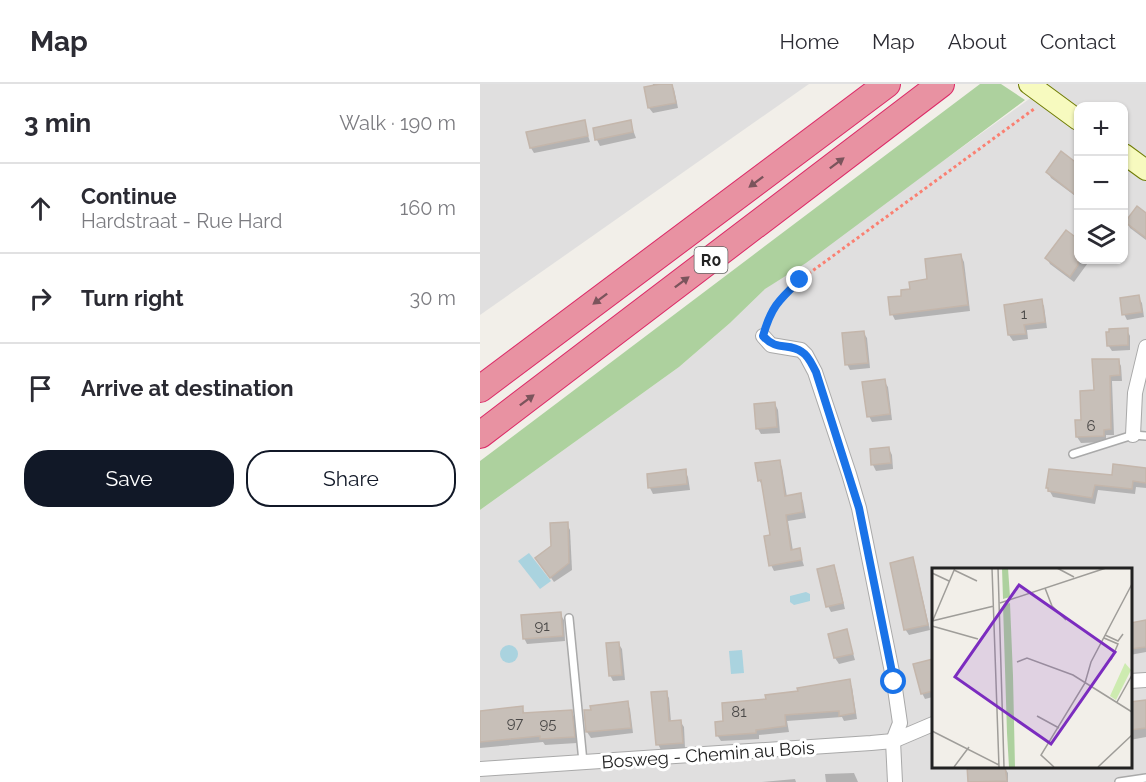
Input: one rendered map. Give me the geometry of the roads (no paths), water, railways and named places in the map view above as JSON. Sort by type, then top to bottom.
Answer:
[{"type":"highway","name":"R0","points":[[480,389],[886,84]]},
{"type":"highway","name":"R0","points":[[480,435],[941,84]]},
{"type":"street","points":[[1029,84],[1074,117]]},
{"type":"street","points":[[1127,156],[1146,170]]},
{"type":"street","points":[[763,336],[771,345],[801,350],[806,355],[816,372],[849,474],[859,508],[894,682],[900,723],[893,741],[895,782]]},
{"type":"street","points":[[1140,436],[1135,393],[1146,346]]},
{"type":"street","points":[[1131,681],[1146,680]]},
{"type":"street","name":"Bosweg - Chemin au Bois","points":[[480,769],[583,764],[893,741],[932,724]]},
{"type":"lane","points":[[1073,454],[1140,436]]},
{"type":"lane","points":[[569,618],[583,764]]},
{"type":"lane","points":[[1119,782],[1146,778]]},
{"type":"water","points":[[529,553],[551,581],[540,589],[518,561]]},
{"type":"water","points":[[806,592],[810,594],[810,601],[794,605],[790,602],[790,596]]},
{"type":"water","points":[[509,645],[515,648],[518,654],[515,660],[509,663],[503,660],[500,654],[503,648]]},
{"type":"water","points":[[742,650],[744,673],[731,674],[729,651]]}]
